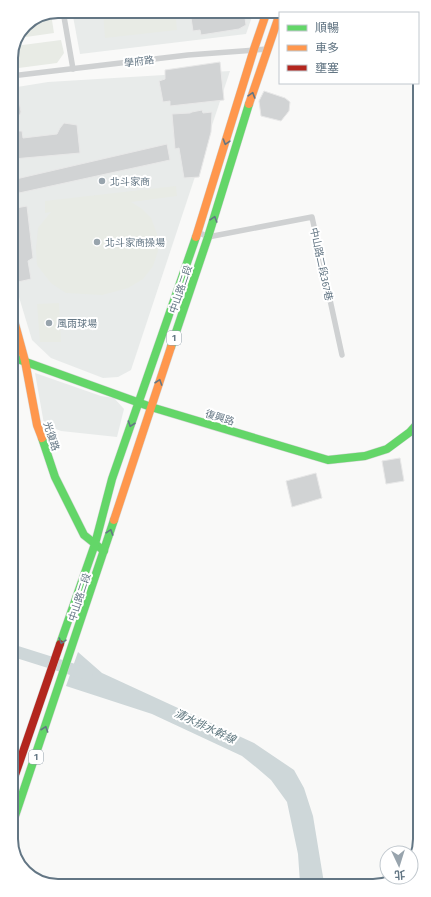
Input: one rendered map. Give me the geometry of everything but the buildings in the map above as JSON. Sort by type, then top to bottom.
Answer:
[{"type":"main road","name":"中山路二段","points":[[18,767],[95,544],[112,479],[198,232],[265,18]]},
{"type":"main road","name":"中山路二段","points":[[18,803],[68,662],[151,406],[208,237],[278,18]]},
{"type":"main road","name":"光復路","points":[[18,335],[25,361],[38,425],[56,477],[84,535],[104,551]]},
{"type":"main road","name":"復興路","points":[[18,359],[151,406],[328,460],[365,456],[387,449],[413,429]]},
{"type":"street","points":[[64,18],[73,69]]},
{"type":"street","name":"學府路","points":[[18,75],[188,55],[268,49]]},
{"type":"street","name":"中山路二段367巷","points":[[208,237],[312,217],[342,355]]},
{"type":"street","points":[[198,232],[208,237]]},
{"type":"shaded area","points":[[73,18],[252,18],[246,34],[80,54]]},
{"type":"shaded area","points":[[104,18],[176,18],[177,30],[105,38]]},
{"type":"shaded area","points":[[50,19],[52,19],[54,33],[24,37],[36,25],[42,21]]},
{"type":"shaded area","points":[[61,40],[64,53],[57,63],[18,68],[18,55],[20,45]]},
{"type":"shaded area","name":"北斗家商","points":[[230,71],[131,370],[118,377],[103,378],[51,358],[32,340],[18,294],[18,87],[48,82]]},
{"type":"shaded area","name":"北斗家商操場","points":[[176,186],[177,196],[131,202],[142,209],[151,218],[157,234],[158,251],[153,266],[143,279],[128,288],[102,295],[66,293],[51,283],[37,265],[36,249],[38,228],[51,212],[45,213],[45,201]]},
{"type":"shaded area","name":"風雨球場","points":[[59,303],[61,342],[40,342],[37,304]]},
{"type":"shaded area","points":[[35,373],[101,396],[114,398],[124,409],[117,437],[61,431],[44,424]]},
{"type":"water","points":[[78,652],[102,673],[254,743],[294,770],[304,788],[313,816],[323,879],[300,879],[298,854],[287,802],[271,780],[242,756],[152,714],[66,686]]},
{"type":"waterway","name":"清水排水幹線","points":[[18,652],[87,674]]},
{"type":"traffic: fast","points":[[171,347],[208,237],[249,104]]},
{"type":"traffic: fast","points":[[60,644],[95,544],[112,479],[196,237]]},
{"type":"traffic: fast","points":[[18,359],[151,407],[328,460],[365,456],[387,449],[413,429]]},
{"type":"traffic: fast","points":[[42,438],[55,477],[84,535],[104,551]]},
{"type":"traffic: fast","points":[[18,807],[114,520]]},
{"type":"traffic: slow","points":[[196,237],[265,18]]},
{"type":"traffic: slow","points":[[249,104],[278,18]]},
{"type":"traffic: slow","points":[[18,335],[25,361],[37,425],[42,438]]},
{"type":"traffic: slow","points":[[114,520],[171,347]]},
{"type":"traffic: jam","points":[[18,766],[60,644]]},
{"type":"place","name":"北斗家商","points":[[102,181]]},
{"type":"place","name":"北斗家商操場","points":[[97,242]]},
{"type":"place","name":"風雨球場","points":[[49,323]]}]
